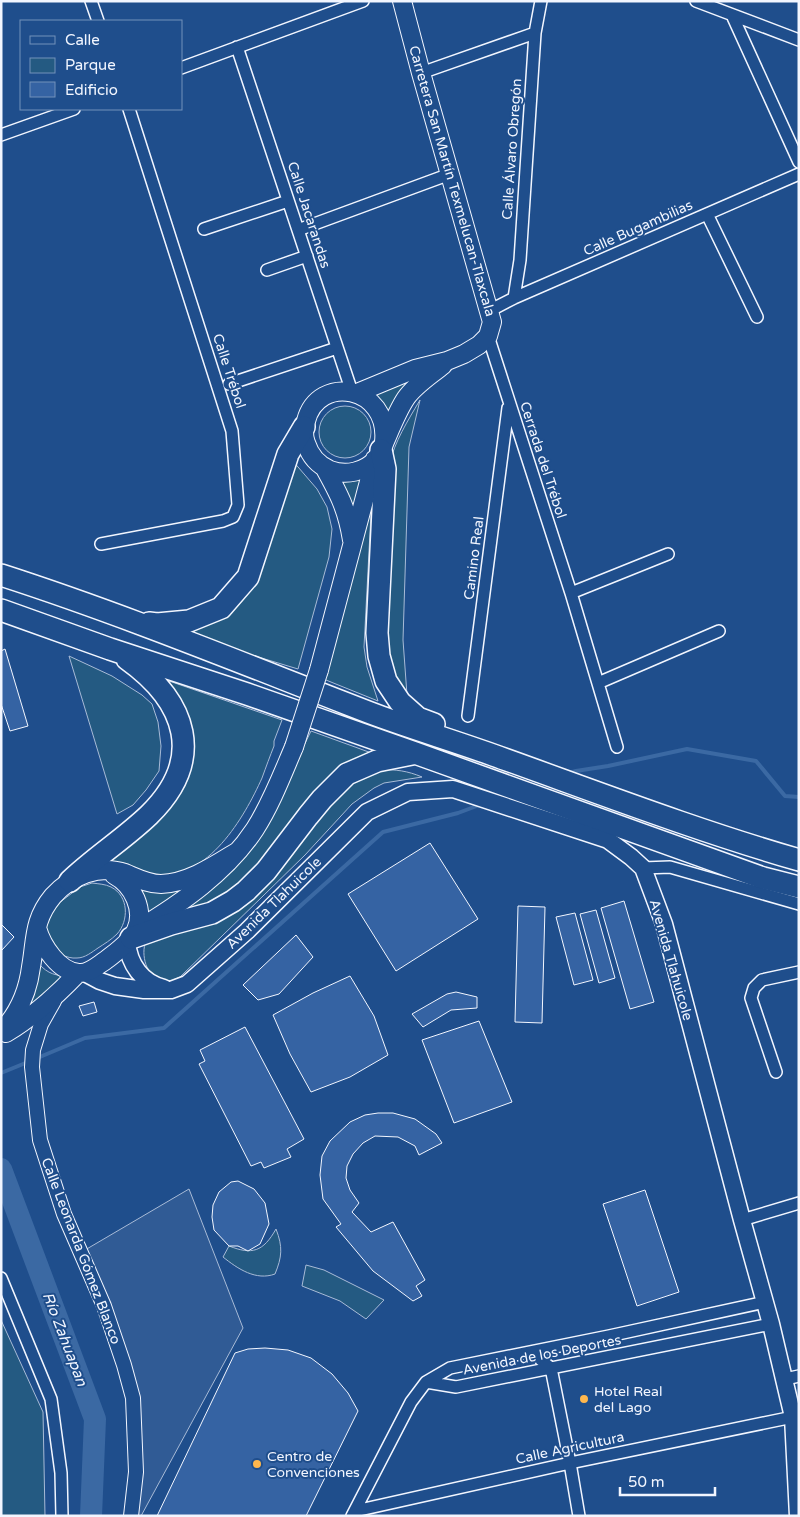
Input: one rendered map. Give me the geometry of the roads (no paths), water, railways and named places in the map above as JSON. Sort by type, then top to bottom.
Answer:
[{"type":"highway","points":[[126,618],[157,624],[189,621],[221,608],[248,577],[288,454],[304,427]]},
{"type":"highway","points":[[380,450],[385,469],[377,633],[379,656],[386,681],[400,702],[418,718],[462,736],[492,754]]},
{"type":"highway","points":[[1,575],[56,592],[379,716],[492,754],[626,804],[792,856]]},
{"type":"highway","points":[[1,610],[415,753],[763,878],[799,886]]},
{"type":"highway","points":[[70,881],[155,808],[169,790],[176,776],[183,752],[183,740],[178,718],[166,696],[136,666],[110,649]]},
{"type":"highway","points":[[131,937],[223,908],[257,880],[280,854],[322,799],[347,774],[377,761],[415,753]]},
{"type":"main road","name":"Carretera San Martín Texmelucan-Tlaxcala","points":[[354,393],[416,369],[447,361],[464,354],[488,336],[492,322],[402,1]]},
{"type":"main road","points":[[1,1036],[26,1020],[82,973],[93,969],[131,937],[216,873],[238,851],[255,829],[273,798],[294,747],[319,670],[380,450],[385,424],[378,408],[372,402],[354,393],[341,392],[330,394],[320,399],[310,412],[304,427],[304,439],[308,450],[315,460],[324,467],[342,473],[360,470],[380,450],[394,419],[407,397],[447,361]]},
{"type":"main road","points":[[324,467],[341,499],[348,518],[353,545]]},
{"type":"main road","name":"Avenida Tlahuicole","points":[[171,990],[186,984],[247,931],[367,812],[408,792],[453,789],[608,840],[631,857],[642,868],[664,924],[771,1324],[792,1377],[798,1516]]},
{"type":"main road","points":[[1,1032],[13,1017],[29,980],[36,927],[47,905],[70,881],[97,871],[116,871],[151,883],[173,882],[187,878],[238,851]]},
{"type":"main road","points":[[97,871],[119,877],[130,888],[138,907],[139,920],[131,937],[131,960],[140,974],[153,985],[171,990]]},
{"type":"main road","points":[[36,927],[42,944],[53,958],[68,969],[115,986],[144,990],[171,990]]},
{"type":"street","points":[[91,1],[98,20]]},
{"type":"street","points":[[182,68],[363,1]]},
{"type":"street","name":"Calle Álvaro Obregón","points":[[514,298],[520,260],[535,33],[540,1]]},
{"type":"street","points":[[696,1],[799,40]]},
{"type":"street","points":[[732,14],[799,162]]},
{"type":"street","points":[[421,73],[535,33]]},
{"type":"street","name":"Calle Jacarandas","points":[[237,47],[337,348],[354,393]]},
{"type":"street","points":[[1,135],[71,110]]},
{"type":"street","name":"Calle Trébol","points":[[101,544],[223,521],[233,517],[238,505],[232,431],[129,110]]},
{"type":"street","points":[[298,230],[450,174]]},
{"type":"street","name":"Calle Bugambilias","points":[[489,311],[514,298],[799,174]]},
{"type":"street","points":[[204,229],[288,201]]},
{"type":"street","points":[[707,214],[757,317]]},
{"type":"street","points":[[267,270],[307,256]]},
{"type":"street","name":"Cerrada del Trébol","points":[[488,336],[571,593],[617,747]]},
{"type":"street","points":[[229,384],[337,348]]},
{"type":"street","name":"Camino Real","points":[[468,716],[509,404]]},
{"type":"street","points":[[571,593],[668,554]]},
{"type":"street","points":[[598,683],[719,631]]},
{"type":"street","points":[[642,868],[670,868],[799,904]]},
{"type":"street","points":[[776,1072],[751,998],[754,988],[762,980],[799,972]]},
{"type":"street","name":"Calle Leonarda Gómez Blanco","points":[[60,992],[41,1024],[33,1050],[32,1067],[40,1140],[64,1214],[104,1306],[133,1398],[136,1472],[131,1516]]},
{"type":"street","points":[[742,1220],[799,1203]]},
{"type":"street","points":[[1,1278],[51,1399],[61,1473],[62,1516]]},
{"type":"street","name":"Avenida de los Deportes","points":[[426,1382],[450,1368],[765,1302]]},
{"type":"street","name":"Avenida de los Deportes","points":[[426,1382],[456,1387],[771,1324]]},
{"type":"street","points":[[551,1368],[557,1360],[556,1347]]},
{"type":"street","points":[[537,1351],[541,1360],[551,1368],[579,1516]]},
{"type":"street","points":[[353,1514],[411,1402],[426,1382]]},
{"type":"street","name":"Calle Agricultura","points":[[353,1514],[570,1463],[793,1417]]},
{"type":"waterway","points":[[569,773],[687,749],[756,761],[785,796],[799,797]]},
{"type":"waterway","points":[[35,1059],[85,1038],[164,1028],[383,832],[458,813],[482,804]]},
{"type":"waterway","points":[[1,1073],[28,1062]]},
{"type":"waterway","name":"Río Zahuapan","points":[[1,1169],[95,1419],[91,1516]]},
{"type":"place","name":"Hotel Real del Lago","points":[[584,1399]]},
{"type":"place","name":"Centro de Convenciones","points":[[257,1464]]}]
